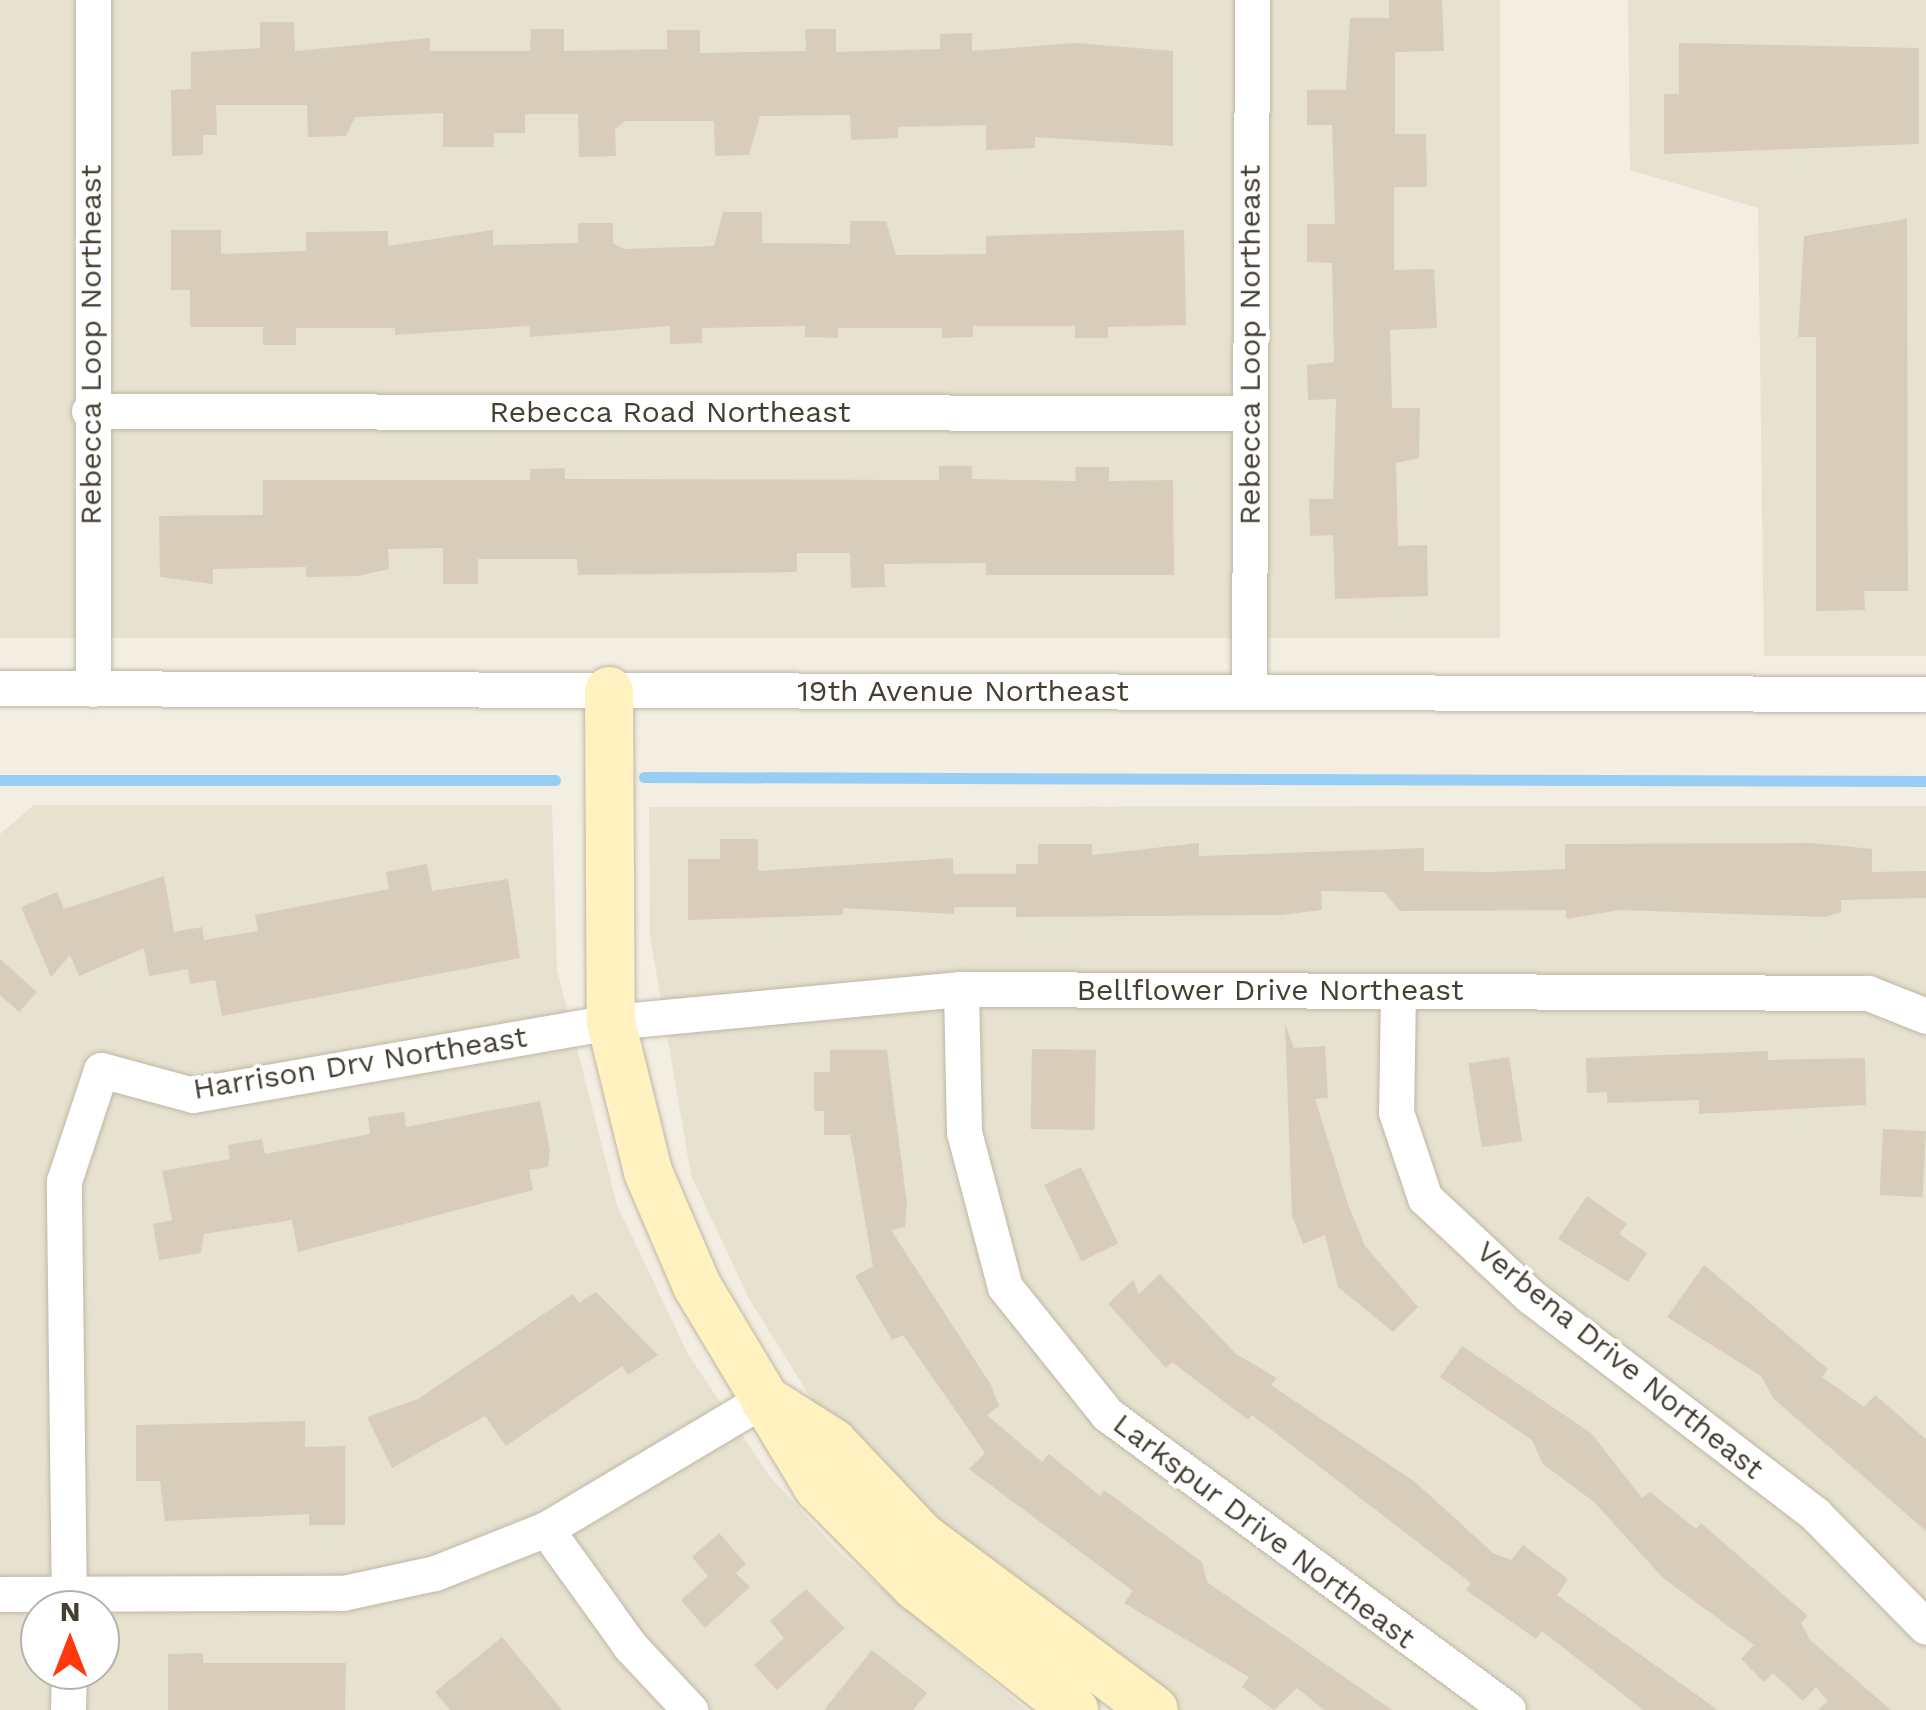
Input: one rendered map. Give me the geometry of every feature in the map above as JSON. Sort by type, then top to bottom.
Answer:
[{"type":"street","name":"Rebecca Loop Northeast","points":[[92,0],[93,689]]},
{"type":"street","name":"Rebecca Loop Northeast","points":[[1249,691],[1252,0]]},
{"type":"street","name":"Rebecca Road Northeast","points":[[90,411],[1250,413]]},
{"type":"street","name":"19th Avenue Northeast","points":[[0,688],[1926,694]]},
{"type":"street","points":[[608,691],[611,1022],[648,1172],[697,1286],[793,1456],[870,1543],[1074,1710]]},
{"type":"street","name":"Bellflower Drive Northeast","points":[[611,1022],[962,988],[1868,993],[1926,1016]]},
{"type":"street","name":"Larkspur Drive Northeast","points":[[962,988],[964,1132],[1005,1287],[1107,1414],[1508,1710]]},
{"type":"street","name":"Verbena Drive Northeast","points":[[1398,991],[1396,1112],[1425,1198],[1530,1296],[1814,1514],[1926,1627]]},
{"type":"street","name":"Harrison Drv Northeast","points":[[68,1590],[64,1181],[100,1070],[193,1095],[611,1022]]},
{"type":"street","points":[[120,1600],[343,1594],[435,1573],[546,1529],[764,1399]]},
{"type":"street","points":[[764,1399],[833,1443],[922,1537],[1154,1710]]},
{"type":"street","points":[[546,1529],[630,1646],[690,1710]]},
{"type":"shaded area","points":[[0,0],[1500,0],[1500,638],[0,638]]},
{"type":"shaded area","points":[[1628,0],[1926,0],[1926,656],[1764,656],[1758,208],[1630,170]]},
{"type":"shaded area","points":[[34,805],[552,805],[557,970],[617,1205],[688,1354],[768,1474],[838,1551],[1027,1710],[0,1710],[0,834]]},
{"type":"shaded area","points":[[1926,806],[1926,1710],[1165,1710],[1031,1609],[824,1419],[749,1299],[691,1175],[650,936],[649,807]]},
{"type":"building","points":[[1389,0],[1442,0],[1444,51],[1395,52],[1395,134],[1426,134],[1427,187],[1394,187],[1394,270],[1434,269],[1437,328],[1390,330],[1392,408],[1420,408],[1419,458],[1396,463],[1398,546],[1427,545],[1428,596],[1335,599],[1333,535],[1310,536],[1309,499],[1333,499],[1336,399],[1308,400],[1307,365],[1334,362],[1332,263],[1307,262],[1307,224],[1335,224],[1332,125],[1307,125],[1307,90],[1346,90],[1350,18],[1389,18]]},
{"type":"building","points":[[260,22],[294,22],[295,51],[430,38],[430,51],[530,51],[531,29],[564,29],[564,51],[667,49],[667,30],[700,30],[700,53],[806,51],[805,29],[836,29],[836,52],[940,49],[940,34],[972,33],[972,51],[1076,43],[1173,51],[1173,146],[1035,137],[1035,148],[986,150],[986,125],[898,127],[898,138],[851,140],[850,115],[760,116],[749,155],[715,156],[714,121],[625,121],[615,129],[616,156],[579,157],[578,114],[525,114],[525,133],[494,133],[494,147],[443,147],[443,113],[355,117],[346,136],[308,137],[307,105],[216,105],[217,135],[203,135],[203,155],[172,156],[171,90],[191,89],[191,52],[260,48]]},
{"type":"building","points":[[1679,43],[1919,48],[1919,144],[1664,154],[1664,94],[1679,94]]},
{"type":"building","points":[[723,212],[762,212],[762,243],[850,244],[850,221],[886,221],[896,255],[986,254],[986,236],[1184,230],[1186,325],[1108,327],[1108,338],[1075,338],[1075,326],[973,326],[973,337],[942,338],[942,328],[838,328],[838,338],[805,337],[805,326],[702,328],[702,343],[670,344],[670,326],[530,337],[529,326],[395,335],[395,328],[296,328],[296,345],[263,345],[263,327],[190,327],[190,290],[171,290],[171,230],[221,230],[221,254],[306,251],[306,232],[388,231],[388,246],[493,230],[493,245],[578,243],[578,223],[613,223],[613,243],[624,249],[714,246]]},
{"type":"building","points":[[1907,219],[1908,591],[1864,591],[1865,610],[1816,611],[1816,337],[1798,337],[1804,236]]},
{"type":"building","points":[[939,466],[972,466],[972,479],[1076,481],[1075,467],[1109,467],[1109,481],[1173,480],[1174,575],[986,575],[986,563],[884,564],[885,587],[851,588],[850,553],[797,553],[797,572],[578,575],[577,559],[478,559],[478,584],[443,584],[443,548],[388,549],[389,569],[358,576],[306,577],[306,567],[213,569],[213,584],[160,577],[159,516],[263,515],[263,480],[530,480],[530,469],[565,468],[565,479],[939,480]]},
{"type":"building","points":[[720,839],[758,839],[758,871],[953,858],[953,874],[1016,874],[1016,864],[1038,864],[1038,844],[1092,844],[1092,855],[1199,843],[1199,856],[1424,848],[1424,871],[1490,872],[1565,869],[1565,844],[1812,843],[1872,849],[1872,872],[1926,871],[1926,898],[1841,900],[1841,912],[1826,917],[1620,910],[1566,919],[1566,910],[1400,911],[1384,892],[1321,891],[1322,910],[1281,915],[1016,917],[1016,907],[954,907],[954,914],[843,908],[843,915],[688,920],[688,859],[720,859]]},
{"type":"building","points":[[427,864],[432,891],[508,879],[520,958],[222,1016],[215,980],[190,984],[188,969],[149,976],[144,948],[79,976],[70,955],[51,977],[21,907],[57,892],[64,909],[164,876],[174,932],[202,927],[204,940],[258,931],[255,915],[389,889],[386,872]]},
{"type":"building","points":[[0,959],[37,992],[19,1012],[0,995]]},
{"type":"building","points":[[1285,1024],[1294,1048],[1325,1046],[1328,1098],[1315,1099],[1348,1204],[1365,1246],[1418,1307],[1393,1332],[1338,1287],[1325,1235],[1303,1244],[1292,1216]]},
{"type":"building","points":[[1032,1049],[1096,1050],[1095,1130],[1031,1129]]},
{"type":"building","points":[[830,1050],[887,1050],[907,1204],[905,1227],[891,1230],[991,1385],[999,1406],[987,1415],[1042,1462],[1049,1454],[1100,1496],[1104,1490],[1202,1562],[1207,1582],[1392,1710],[1324,1710],[1297,1688],[1274,1710],[1242,1687],[1249,1677],[1124,1603],[1133,1591],[969,1469],[985,1453],[903,1335],[892,1340],[855,1276],[873,1266],[850,1135],[824,1135],[824,1111],[814,1111],[814,1072],[830,1072]]},
{"type":"building","points":[[1768,1051],[1768,1060],[1865,1058],[1866,1105],[1699,1114],[1699,1100],[1607,1103],[1607,1092],[1587,1093],[1586,1058]]},
{"type":"building","points":[[1509,1057],[1522,1141],[1482,1147],[1469,1063]]},
{"type":"building","points":[[540,1101],[550,1150],[548,1167],[529,1170],[533,1190],[298,1252],[292,1220],[204,1234],[201,1253],[159,1260],[153,1224],[172,1220],[162,1171],[230,1159],[228,1145],[262,1139],[265,1154],[370,1134],[368,1117],[404,1112],[406,1127]]},
{"type":"building","points":[[1883,1129],[1926,1131],[1922,1197],[1880,1195]]},
{"type":"building","points":[[1081,1167],[1118,1243],[1081,1261],[1044,1185]]},
{"type":"building","points":[[1587,1196],[1627,1224],[1619,1234],[1647,1253],[1628,1282],[1558,1239]]},
{"type":"building","points":[[1704,1265],[1828,1369],[1822,1377],[1864,1407],[1875,1395],[1926,1439],[1926,1531],[1774,1399],[1761,1376],[1667,1317]]},
{"type":"building","points":[[1160,1274],[1236,1354],[1277,1378],[1271,1385],[1415,1482],[1493,1553],[1511,1560],[1523,1545],[1568,1579],[1557,1595],[1718,1710],[1643,1710],[1542,1631],[1536,1639],[1466,1590],[1471,1583],[1252,1415],[1248,1420],[1172,1362],[1166,1368],[1108,1304],[1133,1280],[1139,1294]]},
{"type":"building","points":[[596,1292],[658,1355],[628,1375],[622,1366],[506,1446],[485,1416],[392,1468],[367,1417],[418,1399],[573,1294],[579,1303]]},
{"type":"building","points":[[1462,1346],[1591,1433],[1642,1498],[1650,1492],[1696,1529],[1701,1523],[1808,1616],[1801,1623],[1810,1640],[1891,1710],[1818,1710],[1828,1701],[1816,1687],[1803,1701],[1773,1673],[1764,1682],[1741,1659],[1754,1645],[1663,1578],[1594,1502],[1543,1464],[1532,1440],[1440,1377]]},
{"type":"building","points":[[305,1421],[305,1447],[345,1446],[345,1525],[309,1525],[309,1514],[165,1521],[160,1481],[136,1481],[136,1425]]},
{"type":"building","points":[[719,1533],[746,1564],[736,1573],[750,1587],[705,1628],[681,1600],[708,1576],[692,1557]]},
{"type":"building","points":[[806,1589],[845,1628],[777,1690],[754,1665],[784,1638],[770,1621]]},
{"type":"building","points":[[502,1637],[562,1710],[450,1710],[435,1692]]},
{"type":"building","points":[[872,1650],[927,1693],[913,1710],[824,1710]]},
{"type":"building","points":[[203,1653],[203,1663],[346,1663],[345,1710],[168,1710],[168,1654]]},
{"type":"waterway","points":[[644,777],[1926,781]]},
{"type":"waterway","points":[[0,780],[555,780]]}]
